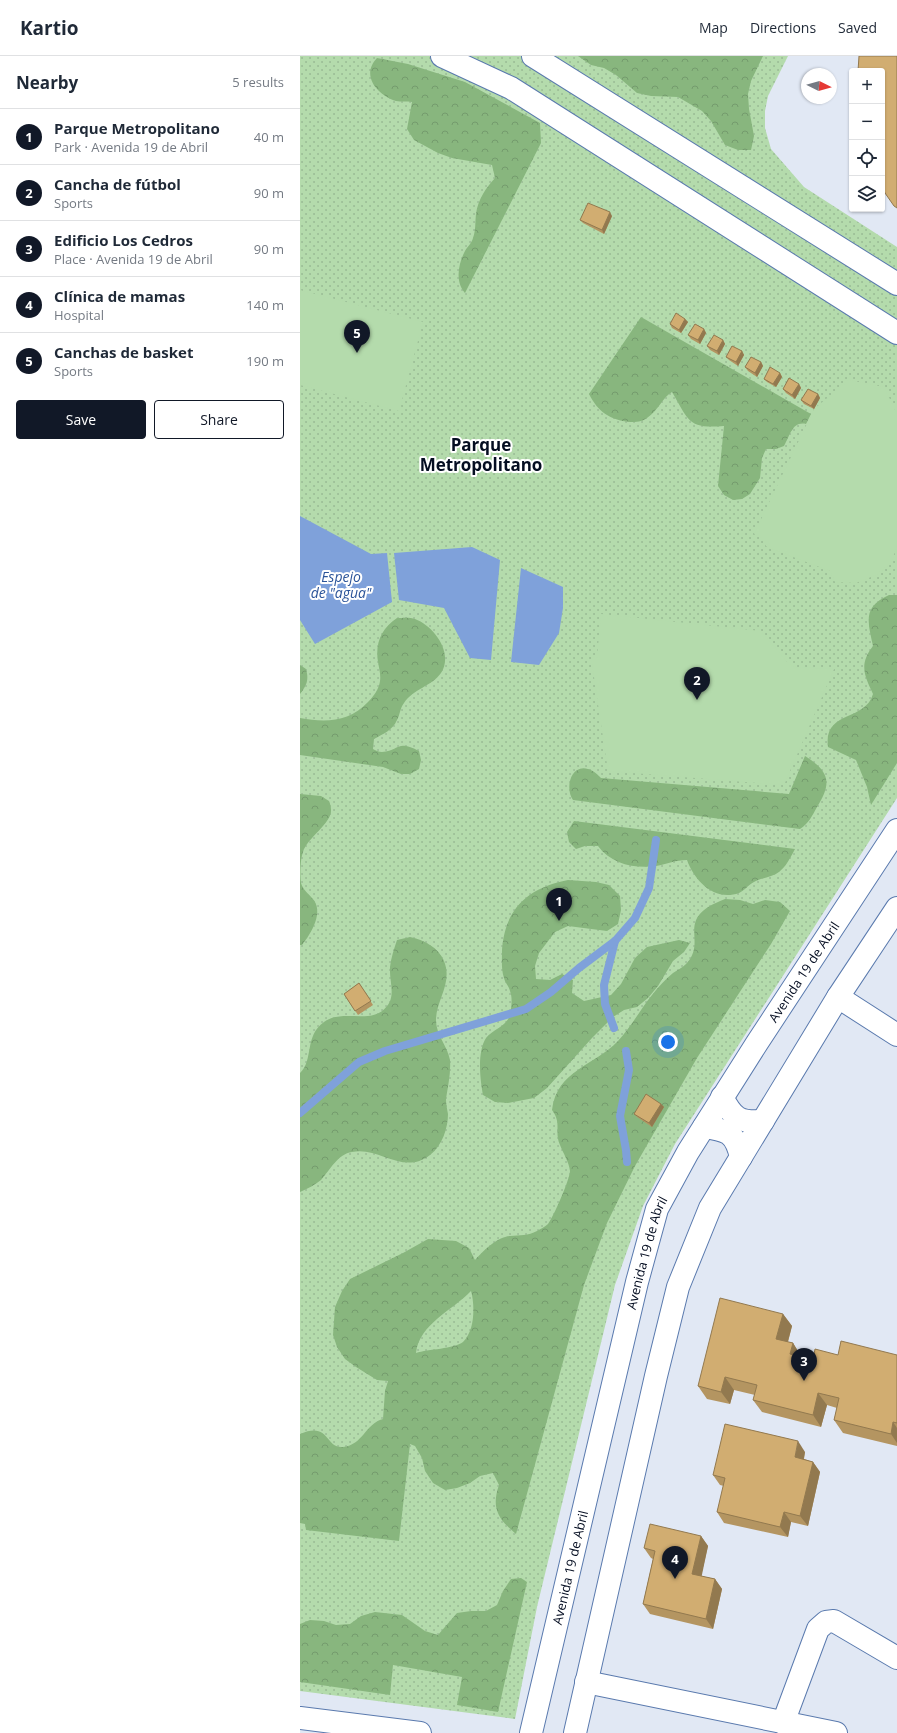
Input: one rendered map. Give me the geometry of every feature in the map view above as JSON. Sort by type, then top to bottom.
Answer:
[{"type":"street","points":[[442,56],[511,88],[897,333]]},
{"type":"street","points":[[533,56],[897,284]]},
{"type":"street","name":"Avenida 19 de Abril","points":[[531,1733],[637,1282],[657,1209],[722,1097],[897,830]]},
{"type":"street","points":[[575,1733],[678,1287],[710,1208],[838,997],[897,908]]},
{"type":"street","points":[[838,997],[897,1035]]},
{"type":"street","points":[[722,1097],[729,1111],[738,1119],[750,1122],[763,1121]]},
{"type":"street","points":[[704,1127],[724,1130],[737,1143],[741,1157]]},
{"type":"street","points":[[783,1723],[818,1629],[826,1622],[834,1621],[897,1658]]},
{"type":"street","points":[[586,1682],[836,1733]]},
{"type":"street","points":[[300,1718],[340,1728],[420,1733]]},
{"type":"green space","name":"Parque Metropolitano","points":[[300,56],[788,56],[768,96],[765,111],[765,128],[771,149],[804,187],[897,247],[897,798],[675,1144],[643,1206],[615,1285],[537,1607],[515,1719],[300,1691]]},
{"type":"green space","points":[[578,56],[763,56],[751,81],[748,94],[754,136],[751,150],[738,150],[725,145],[711,121],[702,111],[678,97],[651,96],[637,93],[616,75],[604,68],[591,65]]},
{"type":"green space","points":[[377,58],[408,64],[465,82],[540,123],[541,143],[465,293],[460,284],[459,267],[466,249],[472,242],[479,203],[495,178],[492,165],[452,158],[438,153],[414,140],[407,129],[412,102],[396,101],[389,98],[378,90],[373,84],[370,71]]},
{"type":"green space","points":[[300,290],[423,322],[399,411],[300,385]]},
{"type":"green space","points":[[641,317],[811,414],[806,424],[801,424],[794,427],[784,446],[776,449],[766,449],[762,458],[760,478],[750,494],[742,499],[733,500],[724,495],[718,486],[724,426],[703,426],[691,421],[682,410],[672,392],[651,415],[639,422],[623,421],[605,414],[596,406],[589,394]]},
{"type":"green space","points":[[849,380],[884,387],[897,414],[897,546],[891,563],[876,575],[856,583],[835,582],[830,571],[767,547],[760,537],[754,534],[814,409]]},
{"type":"green space","points":[[889,595],[897,595],[897,763],[871,805],[867,787],[856,760],[828,747],[828,735],[832,727],[838,721],[862,709],[869,703],[873,694],[864,670],[866,658],[873,646],[869,616],[874,605]]},
{"type":"green space","points":[[601,614],[761,631],[789,664],[796,667],[834,669],[784,785],[608,771],[591,657],[597,658]]},
{"type":"green space","points":[[397,618],[413,618],[429,628],[435,634],[443,649],[445,657],[444,665],[441,673],[433,681],[408,698],[393,726],[374,739],[373,749],[382,752],[406,746],[419,751],[421,760],[419,769],[410,774],[401,774],[383,767],[300,755],[300,718],[310,720],[328,720],[345,717],[361,709],[374,695],[379,687],[380,679],[377,655],[378,643],[383,632],[391,622]]},
{"type":"green space","points":[[300,665],[306,669],[307,679],[306,685],[300,694]]},
{"type":"green space","points":[[805,756],[820,767],[826,778],[826,785],[822,799],[812,816],[800,829],[573,800],[569,790],[569,784],[573,774],[582,768],[592,770],[601,778],[789,794]]},
{"type":"green space","points":[[300,794],[321,796],[329,801],[331,810],[330,815],[324,825],[309,841],[302,855],[300,868]]},
{"type":"green space","points":[[574,821],[795,849],[783,869],[776,874],[752,883],[739,893],[730,895],[721,894],[713,892],[700,882],[690,868],[687,860],[675,861],[656,866],[640,867],[617,861],[603,852],[598,846],[585,846],[576,849],[569,842],[567,832]]},
{"type":"green space","points":[[300,876],[304,890],[316,903],[317,909],[317,916],[313,929],[302,945],[300,945]]},
{"type":"green space","points":[[568,880],[596,882],[609,885],[620,896],[621,910],[618,924],[607,931],[568,926],[555,932],[539,953],[535,966],[536,979],[550,980],[562,974],[573,980],[572,993],[584,1001],[611,995],[621,984],[635,958],[647,947],[679,940],[690,943],[684,952],[673,961],[658,986],[648,998],[637,1007],[624,1010],[613,1017],[547,1088],[534,1098],[508,1103],[495,1102],[483,1095],[480,1074],[480,1058],[486,1038],[503,1025],[510,1015],[512,1003],[511,997],[502,971],[502,950],[508,922],[521,902],[530,895],[541,888]]},
{"type":"green space","points":[[725,899],[740,900],[753,904],[765,900],[780,902],[790,911],[771,944],[697,1058],[635,1166],[607,1223],[584,1285],[516,1534],[501,1518],[496,1507],[499,1485],[493,1473],[480,1476],[470,1483],[457,1488],[445,1490],[433,1483],[425,1471],[422,1458],[415,1446],[410,1444],[399,1541],[306,1530],[305,1524],[300,1523],[300,1434],[310,1431],[317,1431],[326,1436],[333,1444],[343,1447],[360,1439],[372,1425],[383,1419],[385,1391],[388,1381],[377,1380],[345,1359],[337,1347],[333,1335],[335,1307],[342,1291],[350,1279],[428,1239],[456,1241],[469,1248],[475,1260],[487,1248],[500,1239],[510,1236],[530,1234],[548,1224],[561,1198],[570,1171],[558,1140],[557,1119],[552,1110],[555,1097],[561,1086],[569,1077],[608,1050],[618,1041],[657,989],[673,973],[686,964],[692,955],[694,947],[695,922],[700,914],[709,907]],"holes":[[[471,1291],[473,1303],[472,1325],[463,1342],[447,1348],[416,1353],[418,1343],[430,1326]]]},
{"type":"green space","points":[[410,937],[425,942],[434,948],[444,961],[446,969],[447,977],[436,1020],[436,1025],[450,1060],[450,1075],[446,1099],[448,1119],[444,1136],[438,1147],[430,1155],[420,1161],[410,1163],[401,1162],[362,1151],[347,1153],[338,1159],[321,1180],[300,1192],[300,1073],[307,1062],[311,1041],[314,1034],[324,1022],[332,1018],[340,1016],[374,1015],[381,1012],[387,1006],[390,1002],[392,993],[390,964],[397,940]]},
{"type":"green space","points":[[521,1578],[527,1582],[498,1712],[457,1705],[462,1677],[393,1665],[390,1695],[300,1682],[300,1624],[310,1620],[324,1621],[336,1625],[350,1624],[361,1616],[375,1612],[402,1615],[425,1631],[438,1635],[457,1613],[486,1611],[497,1605],[503,1591],[511,1579]]},
{"type":"water","name":"Espejo de \"agua\"","points":[[300,516],[371,554],[387,553],[392,602],[315,644],[300,620]]},
{"type":"water","points":[[472,547],[500,560],[491,660],[470,658],[444,608],[399,600],[394,553]]},
{"type":"water","points":[[521,568],[563,587],[563,608],[559,633],[539,665],[511,662]]},
{"type":"building","points":[[859,56],[897,56],[897,208],[885,193],[885,68],[858,68]]},
{"type":"building","points":[[588,203],[610,212],[602,230],[580,220]]},
{"type":"building","points":[[676,313],[685,319],[679,330],[670,324]]},
{"type":"building","points":[[695,324],[704,329],[698,340],[688,335]]},
{"type":"building","points":[[714,335],[723,340],[717,351],[707,346]]},
{"type":"building","points":[[732,346],[742,351],[736,362],[726,357]]},
{"type":"building","points":[[751,357],[761,362],[755,373],[745,367]]},
{"type":"building","points":[[770,367],[780,373],[773,384],[764,379]]},
{"type":"building","points":[[789,378],[799,384],[792,395],[783,389]]},
{"type":"building","points":[[808,389],[818,394],[811,406],[801,400]]},
{"type":"building","points":[[359,983],[371,1001],[355,1011],[344,994]]},
{"type":"building","points":[[646,1094],[661,1104],[649,1123],[634,1114]]},
{"type":"building","points":[[720,1298],[783,1314],[776,1339],[793,1343],[790,1354],[813,1360],[815,1349],[838,1355],[841,1341],[897,1355],[897,1423],[893,1422],[891,1434],[834,1420],[839,1398],[818,1393],[813,1415],[753,1400],[757,1385],[725,1377],[721,1392],[698,1386]]},
{"type":"building","points":[[725,1424],[798,1441],[795,1457],[813,1462],[800,1516],[784,1512],[780,1527],[717,1512],[725,1478],[713,1475]]},
{"type":"building","points":[[650,1524],[701,1536],[692,1574],[715,1579],[706,1619],[643,1604],[655,1551],[644,1548]]},
{"type":"waterway","points":[[300,1113],[359,1062],[385,1051],[526,1009],[551,992],[579,968],[615,941],[635,918],[649,888],[656,840]]},
{"type":"waterway","points":[[614,1028],[605,1004],[604,985],[615,941]]},
{"type":"waterway","points":[[626,1051],[629,1070],[620,1116],[627,1162]]},
{"type":"place","name":"Canchas de basket","points":[[357,353]]},
{"type":"place","name":"Cancha de fútbol","points":[[697,700]]},
{"type":"place","name":"Parque Metropolitano","points":[[559,921]]},
{"type":"place","name":"Edificio Los Cedros","points":[[804,1381]]},
{"type":"place","name":"Clínica de mamas","points":[[675,1579]]},
{"type":"district","name":"Parque Metropolitano","points":[[481,454]]}]
